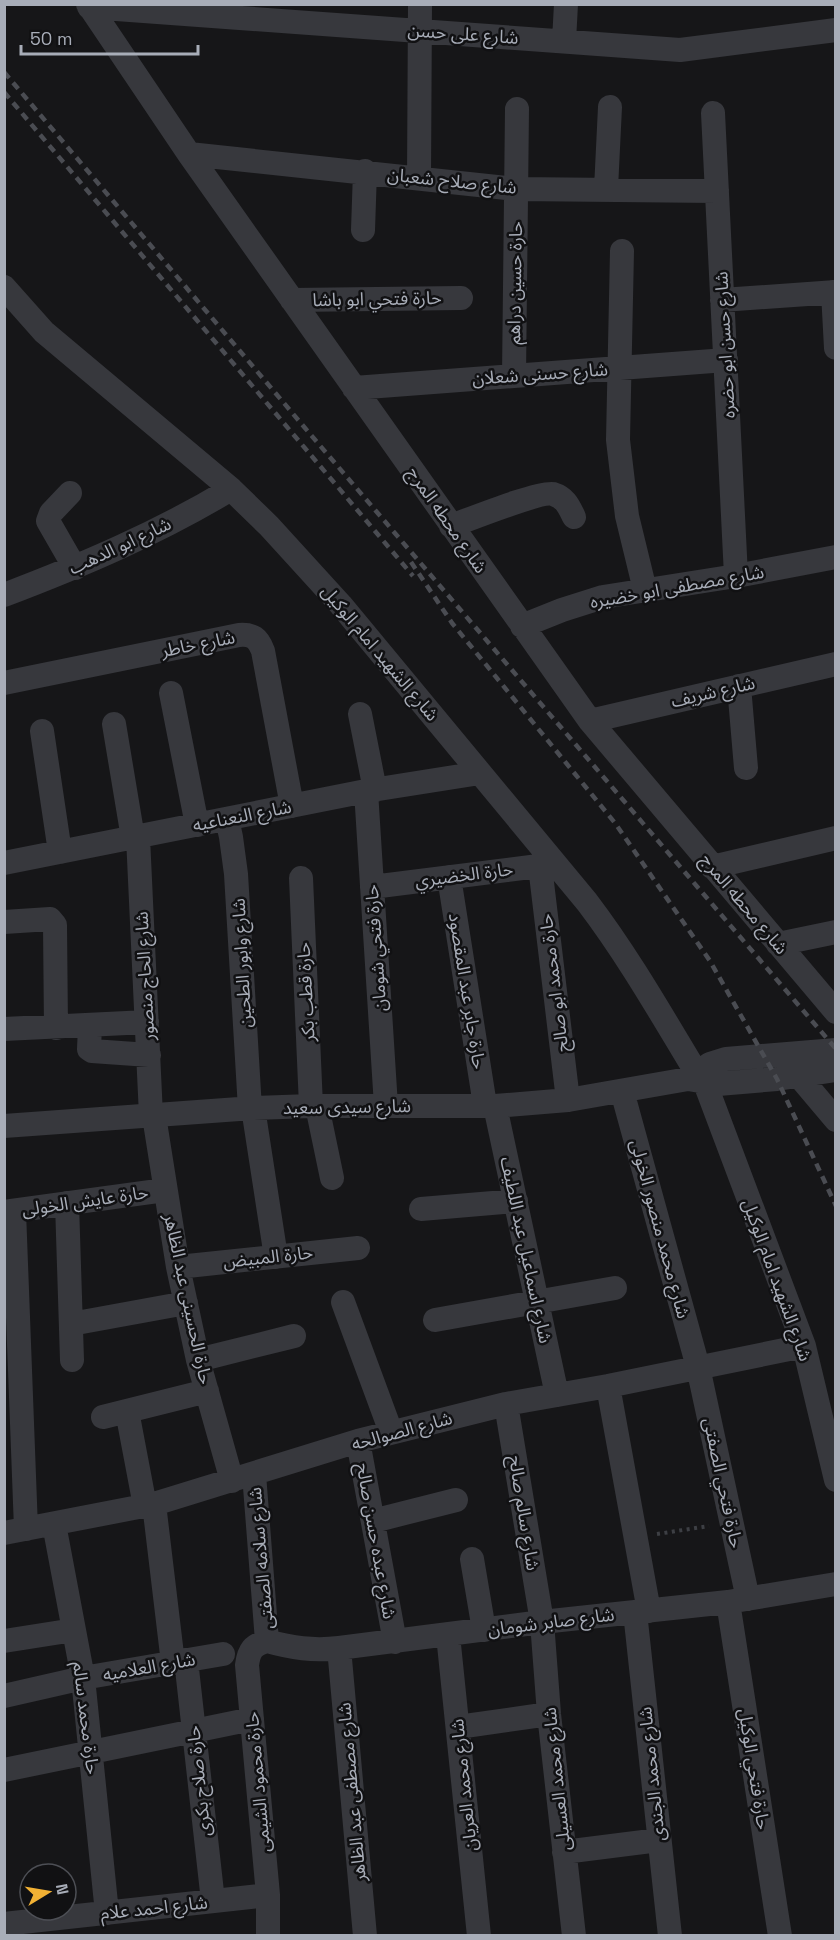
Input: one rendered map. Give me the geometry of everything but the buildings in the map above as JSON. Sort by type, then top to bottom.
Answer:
[{"type":"street","points":[[419,177],[418,30],[420,4]]},
{"type":"street","points":[[564,41],[566,4]]},
{"type":"street","name":"شارع على حسن","points":[[88,6],[207,10],[418,30],[680,50],[836,30]]},
{"type":"street","name":"شارع محطه المرج","points":[[88,6],[292,300],[590,721],[836,1012]]},
{"type":"street","points":[[606,189],[610,107]]},
{"type":"street","points":[[516,189],[517,109]]},
{"type":"street","name":"شارع حسن ابو حضره","points":[[712,114],[736,576]]},
{"type":"street","name":"شارع صلاح شعبان","points":[[189,153],[516,189],[717,190]]},
{"type":"street","points":[[363,230],[365,171]]},
{"type":"street","name":"حارة حسين دراهم","points":[[514,376],[516,189]]},
{"type":"street","points":[[622,251],[618,440],[627,516],[645,590]]},
{"type":"street","name":"شارع الشهيد امام الوكيل","points":[[4,287],[44,332],[231,489],[305,565],[480,773],[548,865],[613,935],[696,1078],[804,1346],[836,1480]]},
{"type":"street","points":[[722,300],[834,292],[836,348]]},
{"type":"street","name":"حارة فتحي ابو باشا","points":[[292,300],[461,298]]},
{"type":"street","name":"شارع حسنى شعلان","points":[[354,388],[726,360]]},
{"type":"street","name":"شارع ابو الدهب","points":[[4,595],[75,568],[160,529],[231,489]]},
{"type":"street","points":[[70,493],[51,513],[48,521],[75,568]]},
{"type":"street","points":[[451,526],[534,497],[551,494],[567,501],[574,517]]},
{"type":"street","name":"شارع مصطفى ابو خضيره","points":[[522,626],[603,597],[736,576],[836,557]]},
{"type":"street","name":"شارع خاطر","points":[[4,683],[250,634],[259,641],[263,651],[292,806]]},
{"type":"street","name":"شارع شريف","points":[[590,721],[836,664]]},
{"type":"street","points":[[739,686],[746,768]]},
{"type":"street","points":[[171,693],[196,825]]},
{"type":"street","name":"حارة فتحي شومان","points":[[360,714],[370,790],[372,887],[386,1106]]},
{"type":"street","name":"شارع الحاج منصور","points":[[114,724],[135,837],[153,1116]]},
{"type":"street","points":[[42,731],[60,852]]},
{"type":"street","name":"شارع النعناعيه","points":[[4,863],[370,790],[480,773]]},
{"type":"street","name":"شارع وابور الطحين","points":[[227,819],[236,874],[252,1109],[276,1257]]},
{"type":"street","points":[[712,867],[836,838]]},
{"type":"street","name":"حارة الخضيري","points":[[372,887],[548,865]]},
{"type":"street","name":"حارة محمد ابو صالح","points":[[548,865],[568,1100]]},
{"type":"street","name":"حارة جابر عبد المقصود","points":[[449,877],[490,1106]]},
{"type":"street","name":"حارة قطب بكر","points":[[300,878],[314,1106],[332,1178]]},
{"type":"street","points":[[4,922],[42,919],[50,920],[55,925],[56,1028]]},
{"type":"street","points":[[778,944],[836,932]]},
{"type":"street","points":[[4,1029],[147,1022]]},
{"type":"street","points":[[90,1026],[92,1051],[148,1056]]},
{"type":"street","points":[[696,1078],[710,1064],[726,1059],[836,1050]]},
{"type":"street","points":[[696,1078],[777,1079],[836,1070]]},
{"type":"street","points":[[798,1074],[836,1120]]},
{"type":"street","name":"شارع سيدى سعيد","points":[[4,1126],[314,1106],[490,1106],[568,1100],[696,1078]]},
{"type":"street","name":"شارع محمد منصور الخولى","points":[[622,1091],[698,1367]]},
{"type":"street","name":"شارع اسماعيل عبد اللطيف","points":[[490,1106],[516,1201],[557,1395]]},
{"type":"street","name":"حارة الحسينى عبد الظاهر","points":[[153,1116],[178,1267],[198,1360],[207,1392],[243,1478]]},
{"type":"street","name":"حارة عايش الخولى","points":[[9,1211],[165,1190]]},
{"type":"street","points":[[421,1209],[516,1201]]},
{"type":"street","points":[[67,1203],[72,1360]]},
{"type":"street","points":[[9,1211],[15,1531]]},
{"type":"street","name":"حارة المبيض","points":[[178,1267],[358,1248]]},
{"type":"street","points":[[435,1320],[615,1288]]},
{"type":"street","points":[[343,1302],[391,1432]]},
{"type":"street","points":[[71,1324],[186,1303]]},
{"type":"street","points":[[198,1360],[294,1336]]},
{"type":"street","name":"شارع الصوالحه","points":[[15,1531],[149,1505],[358,1441],[506,1404],[608,1386],[804,1346]]},
{"type":"street","name":"حارة فتحي الصفتى","points":[[698,1367],[731,1523],[738,1601]]},
{"type":"street","name":"شارع محمد الجندى","points":[[608,1386],[636,1538],[659,1840],[670,1935]]},
{"type":"street","points":[[103,1417],[207,1392]]},
{"type":"street","name":"شارع سالم صالح","points":[[506,1404],[542,1622]]},
{"type":"street","name":"حارة صلاح بكرى","points":[[127,1411],[149,1505],[194,1731],[213,1901]]},
{"type":"street","name":"شارع عبده حسن صالح","points":[[358,1441],[394,1642]]},
{"type":"street","name":"شارع سلامه الصفتى","points":[[243,1478],[267,1641]]},
{"type":"street","points":[[373,1521],[456,1500]]},
{"type":"street","name":"حارة محمد سالم","points":[[54,1524],[83,1678],[107,1913]]},
{"type":"street","points":[[472,1559],[484,1630]]},
{"type":"street","name":"شارع صابر شومان","points":[[267,1641],[291,1648],[315,1650],[339,1648],[542,1622],[738,1601],[836,1584]]},
{"type":"street","name":"حارة فتحي الوكيل","points":[[738,1601],[780,1935]]},
{"type":"street","name":"شارع محمد العسيلى","points":[[542,1622],[549,1714],[574,1935]]},
{"type":"street","points":[[4,1641],[74,1630]]},
{"type":"street","name":"شارع محمد العريان","points":[[448,1635],[480,1935]]},
{"type":"street","name":"حارة محمود الشيمى","points":[[267,1641],[256,1644],[248,1653],[247,1665],[268,1895],[268,1935]]},
{"type":"street","name":"شارع مصطفى عبد الظاهر","points":[[339,1648],[365,1935]]},
{"type":"street","name":"شارع العلاميه","points":[[4,1696],[83,1678],[223,1654]]},
{"type":"street","points":[[458,1727],[549,1714]]},
{"type":"street","points":[[4,1770],[252,1719]]},
{"type":"street","points":[[564,1852],[659,1840]]},
{"type":"street","name":"شارع احمد علام","points":[[4,1924],[268,1895]]},
{"type":"path","points":[[636,1538],[731,1523]]},
{"type":"railway","points":[[4,72],[836,1049]]},
{"type":"railway","points":[[4,92],[413,576]]},
{"type":"railway","points":[[411,562],[452,623],[615,823],[710,961],[777,1079],[836,1206]]}]
